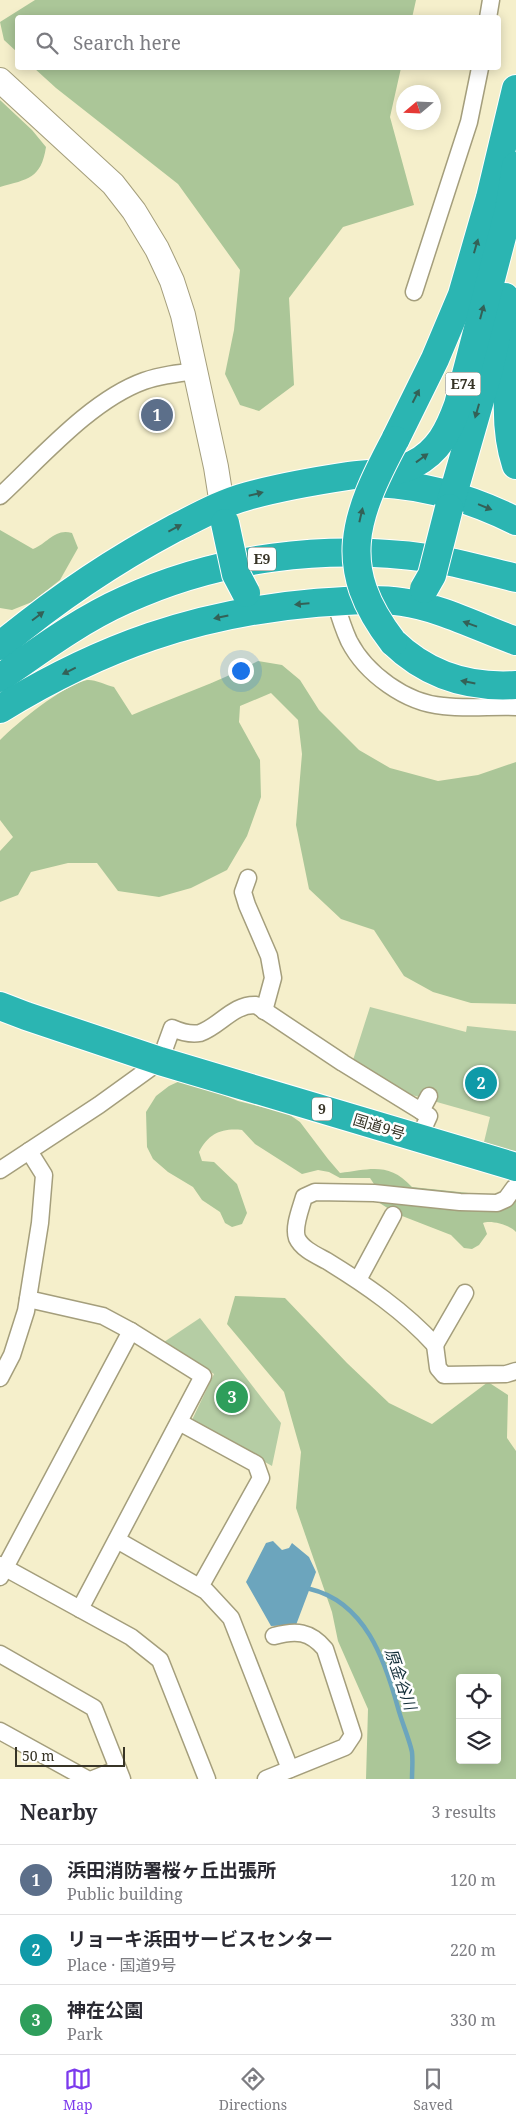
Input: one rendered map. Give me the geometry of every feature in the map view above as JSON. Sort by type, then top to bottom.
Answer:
[{"type":"highway","points":[[516,89],[490,198],[462,296],[435,358],[372,483],[362,508],[356,545],[357,565],[364,593],[380,625],[407,656],[444,676],[484,685],[516,685]]},
{"type":"highway","name":"E74","points":[[290,486],[404,468],[425,457],[445,437],[458,405],[509,210],[516,166]]},
{"type":"highway","points":[[0,709],[44,683],[134,641],[203,620],[269,607],[412,596],[432,576],[489,369],[516,244]]},
{"type":"highway","points":[[516,325],[509,376],[507,412],[509,439],[516,465]]},
{"type":"highway","points":[[0,646],[39,616],[126,556],[224,514],[246,496],[290,486],[333,482],[414,486],[451,502],[516,521]]},
{"type":"highway","points":[[224,514],[236,574],[246,592],[254,600],[269,607]]},
{"type":"highway","name":"E9","points":[[0,680],[28,658],[89,618],[158,586],[194,574],[268,558],[340,553],[389,554],[429,558],[516,578]]},
{"type":"highway","points":[[412,596],[422,606],[516,641]]},
{"type":"highway","name":"国道9号","points":[[0,991],[128,1050]]},
{"type":"highway","name":"国道9号","points":[[0,1006],[160,1061],[488,1159],[515,1181]]},
{"type":"street","points":[[488,15],[491,0]]},
{"type":"street","points":[[414,292],[469,122],[480,70]]},
{"type":"street","points":[[0,80],[113,184],[134,211],[157,249],[172,281],[183,315],[197,371],[224,514]]},
{"type":"street","points":[[0,496],[72,428],[96,408],[119,393],[143,382],[166,375],[197,371]]},
{"type":"street","points":[[335,601],[350,643],[379,678],[398,690],[419,701],[441,706],[516,707]]},
{"type":"street","points":[[248,878],[243,892],[270,956],[273,978],[264,1011]]},
{"type":"street","points":[[0,1170],[99,1105],[160,1061],[172,1028],[190,1034],[200,1032],[245,1005],[256,1006],[429,1116],[419,1138]]},
{"type":"street","points":[[421,1111],[429,1096]]},
{"type":"street","points":[[0,1378],[12,1355],[28,1300],[40,1223],[44,1175],[30,1151]]},
{"type":"street","points":[[515,1181],[506,1199],[497,1203],[460,1202],[374,1193],[309,1193],[304,1197],[296,1230],[302,1246],[358,1280],[421,1330],[435,1345],[438,1368],[444,1375],[506,1374],[516,1370]]},
{"type":"street","points":[[358,1280],[393,1215]]},
{"type":"street","points":[[435,1345],[465,1293]]},
{"type":"street","points":[[28,1300],[103,1316],[131,1331],[203,1376],[80,1609]]},
{"type":"street","points":[[131,1331],[2,1570],[131,1636],[160,1660],[207,1779]]},
{"type":"street","points":[[179,1422],[256,1464],[261,1478],[200,1587]]},
{"type":"street","points":[[117,1540],[206,1591],[231,1618],[290,1770]]},
{"type":"street","points":[[266,1779],[345,1747],[353,1735],[325,1649],[317,1639],[302,1634],[290,1632],[274,1636]]},
{"type":"street","points":[[0,1654],[94,1708],[120,1774],[93,1779]]},
{"type":"street","points":[[0,1731],[87,1779]]},
{"type":"green space","points":[[35,0],[416,0],[413,15],[15,15],[15,50],[4,40],[0,22]]},
{"type":"green space","points":[[36,70],[401,70],[390,117],[414,205],[343,227],[289,298],[294,385],[259,411],[240,405],[225,374],[234,330],[240,270],[178,184],[56,88]]},
{"type":"green space","points":[[0,100],[32,130],[46,147],[44,158],[37,172],[26,179],[0,187]]},
{"type":"green space","points":[[0,530],[33,549],[56,534],[72,533],[78,548],[60,580],[32,602],[12,610],[0,608]]},
{"type":"green space","points":[[258,661],[282,665],[300,680],[319,710],[359,750],[390,768],[438,781],[478,775],[516,762],[516,1004],[471,1003],[433,992],[404,976],[374,930],[341,919],[309,889],[296,825],[302,754],[298,720],[271,693],[240,706],[239,722],[260,760],[261,797],[247,836],[227,870],[191,888],[159,897],[118,891],[97,863],[68,863],[31,872],[18,895],[0,902],[0,851],[13,837],[0,820],[0,740],[8,732],[65,689],[87,680],[97,681],[114,687],[132,715],[212,683]]},
{"type":"green space","points":[[370,1007],[466,1032],[467,1026],[516,1031],[516,1152],[484,1142],[490,1117],[412,1095],[353,1060]]},
{"type":"green space","points":[[184,1079],[238,1101],[287,1113],[300,1122],[340,1173],[379,1169],[395,1174],[412,1187],[497,1196],[516,1194],[516,1232],[500,1224],[486,1222],[483,1223],[487,1234],[479,1245],[472,1249],[464,1248],[451,1235],[397,1214],[378,1202],[376,1187],[370,1178],[340,1178],[329,1172],[318,1170],[302,1174],[255,1144],[242,1130],[228,1130],[217,1133],[207,1140],[199,1152],[202,1161],[214,1162],[237,1184],[247,1213],[242,1224],[232,1227],[225,1223],[220,1212],[202,1200],[193,1187],[168,1172],[153,1159],[147,1147],[146,1112],[156,1096],[169,1086]]},
{"type":"green space","points":[[235,1296],[285,1298],[347,1363],[389,1403],[432,1424],[488,1382],[508,1395],[507,1438],[516,1451],[516,1779],[366,1779],[368,1709],[338,1641],[332,1612],[296,1508],[301,1452],[284,1392],[227,1324]]},
{"type":"green space","points":[[200,1318],[281,1423],[272,1466],[192,1420],[214,1374],[164,1342]]},
{"type":"water","points":[[273,1541],[282,1550],[289,1548],[292,1543],[309,1557],[316,1572],[296,1625],[271,1626],[246,1582],[266,1543]]},
{"type":"waterway","name":"原金谷川","points":[[310,1589],[329,1596],[345,1606],[370,1635],[393,1690],[411,1747],[412,1779]]},
{"type":"place","name":"浜田消防署桜ヶ丘出張所","points":[[157,415]]},
{"type":"place","name":"リョーキ浜田サービスセンター","points":[[481,1083]]},
{"type":"place","name":"神在公園","points":[[232,1397]]}]
